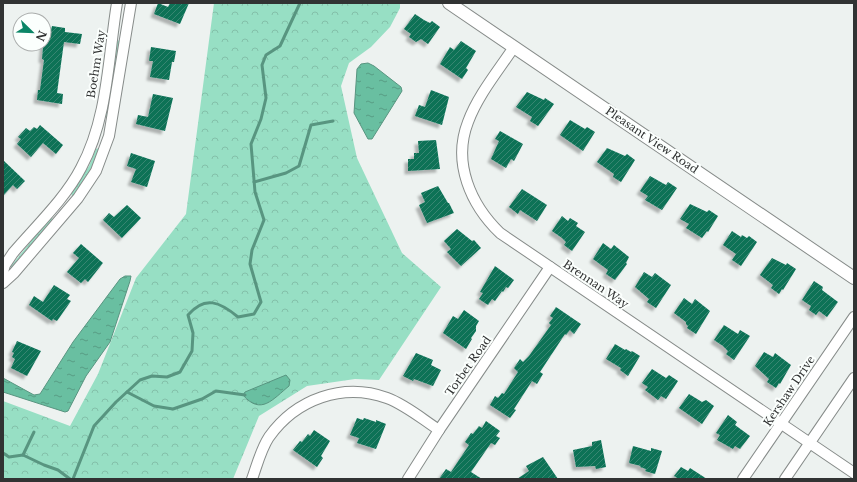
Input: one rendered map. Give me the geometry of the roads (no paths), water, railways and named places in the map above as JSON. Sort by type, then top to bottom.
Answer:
[{"type":"street","name":"Boehm Way","points":[[3,272],[4,265],[13,253],[72,185],[91,147],[97,128],[117,3]]},
{"type":"street","points":[[3,283],[14,273],[71,206],[85,189],[96,171],[111,128],[131,3]]},
{"type":"street","name":"Pleasant View Road","points":[[449,3],[854,278]]},
{"type":"street","name":"Brennan Way","points":[[514,47],[481,96],[467,124],[464,139],[464,170],[474,201],[490,224],[500,233],[854,473]]},
{"type":"street","points":[[97,128],[111,128]]},
{"type":"street","points":[[59,200],[71,206]]},
{"type":"street","name":"Torbet Road","points":[[408,479],[439,430],[550,267]]},
{"type":"street","name":"Kershaw Drive","points":[[743,479],[854,317]]},
{"type":"street","points":[[785,479],[854,378]]},
{"type":"street","points":[[252,479],[269,438],[281,422],[297,409],[313,400],[329,394],[359,392],[373,394],[389,399],[439,430]]},
{"type":"water","points":[[368,63],[401,87],[402,91],[372,139],[368,139],[354,113],[357,69],[361,64]]},
{"type":"water","points":[[125,276],[131,276],[110,342],[86,376],[68,411],[65,412],[3,392],[3,378],[34,395],[40,394],[73,342],[120,279]]},
{"type":"water","points":[[286,375],[290,380],[289,386],[267,403],[261,405],[256,404],[249,401],[243,395],[245,392]]},
{"type":"waterway","points":[[73,479],[94,426],[116,402],[140,380],[152,376],[167,377],[180,372],[192,351],[193,333],[188,315],[194,309],[200,305],[213,303],[225,308],[238,317],[254,314],[261,302],[250,264],[252,250],[264,220],[255,192],[251,144],[261,119],[266,98],[262,65],[266,55],[280,46],[300,3]]},
{"type":"waterway","points":[[254,182],[286,173],[299,166],[311,125],[333,121]]},
{"type":"waterway","points":[[127,392],[154,406],[173,409],[202,399],[216,391],[245,395]]},
{"type":"waterway","points":[[23,455],[34,432]]},
{"type":"waterway","points":[[3,453],[9,457],[23,455],[58,470],[70,479]]}]
